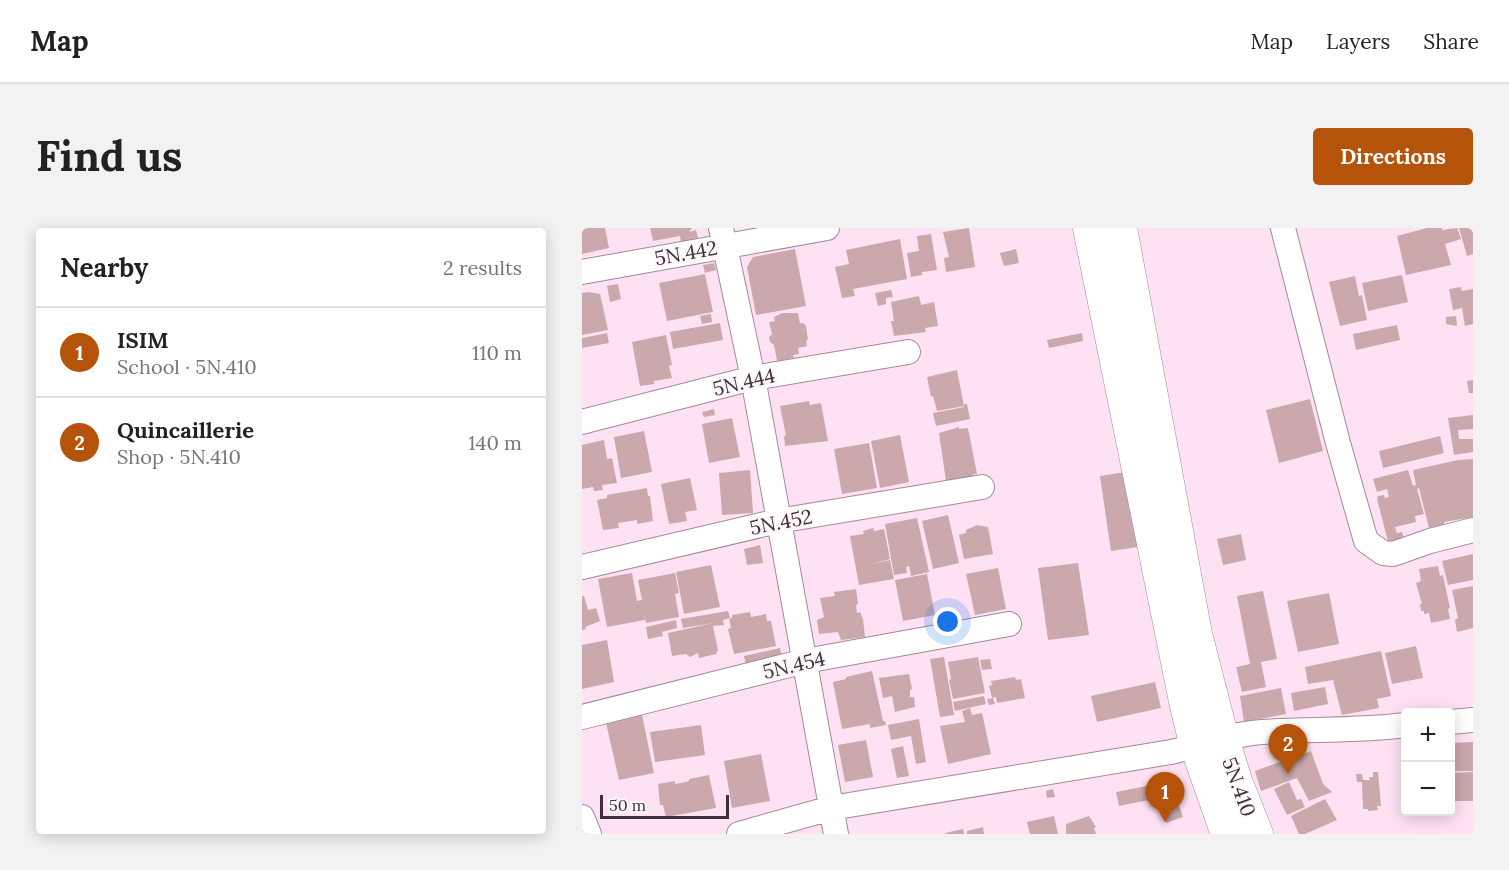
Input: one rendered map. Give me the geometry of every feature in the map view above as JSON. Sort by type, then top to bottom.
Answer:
[{"type":"main road","points":[[1089,228],[1172,573],[1196,634],[1210,742],[1227,834]]},
{"type":"main road","points":[[1121,228],[1172,573]]},
{"type":"main road","name":"5N.410","points":[[1210,742],[1236,781],[1257,834]]},
{"type":"street","name":"5N.442","points":[[582,272],[722,237],[826,228]]},
{"type":"street","points":[[1283,228],[1338,443],[1366,541],[1383,553],[1393,554],[1430,541],[1473,530]]},
{"type":"street","points":[[722,237],[753,378],[836,834]]},
{"type":"street","name":"5N.444","points":[[582,422],[753,378],[908,352]]},
{"type":"street","name":"5N.452","points":[[582,567],[778,521],[982,487]]},
{"type":"street","name":"5N.454","points":[[582,717],[805,661],[1009,624]]},
{"type":"street","points":[[1455,722],[1473,720]]},
{"type":"street","points":[[739,834],[831,808],[1171,752],[1260,733],[1401,726]]},
{"type":"street","points":[[582,818],[589,834]]},
{"type":"building","points":[[582,228],[605,228],[609,248],[582,254]]},
{"type":"building","points":[[650,228],[692,228],[689,232],[696,230],[698,238],[681,244],[680,236],[653,241]]},
{"type":"building","points":[[969,228],[975,267],[946,272],[944,258],[949,257],[943,232]]},
{"type":"building","points":[[1427,228],[1442,228],[1442,230],[1457,228],[1461,239],[1445,244],[1451,265],[1406,275],[1397,236]]},
{"type":"building","points":[[1459,228],[1473,228],[1473,254],[1467,256]]},
{"type":"building","points":[[931,234],[937,270],[922,272],[922,275],[911,277],[907,253],[919,251],[917,236]]},
{"type":"building","points":[[900,239],[907,279],[853,289],[855,296],[842,298],[835,267],[849,264],[846,250]]},
{"type":"building","points":[[795,249],[806,306],[756,315],[747,267],[753,257]]},
{"type":"building","points":[[1016,249],[1019,263],[1004,266],[1000,253]]},
{"type":"building","points":[[714,263],[716,270],[705,273],[703,265]]},
{"type":"building","points":[[705,274],[713,312],[667,321],[659,283]]},
{"type":"building","points":[[1402,275],[1408,302],[1368,311],[1362,283]]},
{"type":"building","points":[[1355,276],[1367,320],[1340,326],[1329,282]]},
{"type":"building","points":[[618,284],[621,299],[610,302],[607,286]]},
{"type":"building","points":[[1461,287],[1462,291],[1473,289],[1473,324],[1465,326],[1462,308],[1453,310],[1449,289]]},
{"type":"building","points":[[891,290],[893,297],[886,298],[886,304],[878,306],[875,293]]},
{"type":"building","points":[[582,293],[600,294],[608,330],[582,335]]},
{"type":"building","points":[[919,296],[921,305],[934,302],[938,326],[925,328],[926,332],[894,336],[891,302]]},
{"type":"building","points":[[782,313],[798,313],[800,323],[806,326],[808,340],[806,340],[807,346],[798,348],[799,354],[793,355],[794,358],[777,361],[774,345],[770,342],[769,337],[772,334],[769,322],[775,321],[774,317]]},
{"type":"building","points":[[711,314],[712,322],[702,324],[700,316]]},
{"type":"building","points":[[1456,316],[1457,326],[1446,324],[1446,317]]},
{"type":"building","points":[[720,323],[723,340],[673,349],[670,332]]},
{"type":"building","points":[[1397,325],[1400,340],[1356,350],[1353,334]]},
{"type":"building","points":[[607,333],[609,343],[582,348],[582,338]]},
{"type":"building","points":[[1082,333],[1083,341],[1049,348],[1047,340]]},
{"type":"building","points":[[666,335],[672,378],[640,386],[632,342]]},
{"type":"building","points":[[957,370],[964,406],[937,411],[933,396],[931,397],[927,377]]},
{"type":"building","points":[[1473,380],[1473,393],[1469,393],[1467,381]]},
{"type":"building","points":[[1310,399],[1323,451],[1279,463],[1266,410]]},
{"type":"building","points":[[809,401],[810,405],[821,403],[828,441],[785,446],[784,436],[786,436],[780,406]]},
{"type":"building","points":[[964,404],[967,404],[970,419],[936,426],[933,413],[964,407]]},
{"type":"building","points":[[714,409],[715,415],[704,417],[702,412]]},
{"type":"building","points":[[1473,415],[1473,429],[1458,430],[1459,439],[1473,439],[1473,452],[1454,455],[1448,418]]},
{"type":"building","points":[[732,418],[740,457],[709,463],[702,424]]},
{"type":"building","points":[[959,427],[959,429],[968,428],[977,474],[973,474],[974,479],[960,481],[960,478],[946,481],[939,433]]},
{"type":"building","points":[[644,431],[652,472],[621,478],[614,437]]},
{"type":"building","points":[[900,435],[909,482],[880,488],[871,441]]},
{"type":"building","points":[[1440,436],[1444,453],[1383,468],[1379,451]]},
{"type":"building","points":[[604,440],[607,459],[612,458],[617,483],[602,485],[603,490],[594,491],[593,487],[582,489],[582,445]]},
{"type":"building","points":[[869,443],[877,488],[842,494],[834,449]]},
{"type":"building","points":[[1473,459],[1473,517],[1444,522],[1446,532],[1431,536],[1419,488],[1417,489],[1424,514],[1415,516],[1416,522],[1395,527],[1397,533],[1402,532],[1405,543],[1389,545],[1377,499],[1378,496],[1384,495],[1385,498],[1389,497],[1387,489],[1377,492],[1373,479],[1408,470],[1413,486],[1416,485],[1413,470]]},
{"type":"building","points":[[750,470],[753,513],[722,515],[719,473]]},
{"type":"building","points":[[1132,471],[1144,546],[1111,551],[1100,476]]},
{"type":"building","points":[[690,478],[697,510],[685,512],[687,521],[669,524],[661,484]]},
{"type":"building","points":[[647,488],[653,521],[637,524],[637,520],[618,523],[619,528],[603,530],[597,500],[607,498],[607,495]]},
{"type":"building","points":[[948,515],[959,563],[933,569],[922,521]]},
{"type":"building","points":[[917,518],[929,572],[911,576],[909,566],[906,567],[907,573],[894,575],[885,524]]},
{"type":"building","points":[[977,525],[988,527],[993,554],[964,559],[959,535]]},
{"type":"building","points":[[873,528],[874,531],[884,529],[890,559],[871,564],[890,560],[894,579],[859,585],[850,536],[864,534],[863,531]]},
{"type":"building","points":[[1241,534],[1246,560],[1223,565],[1217,539]]},
{"type":"building","points":[[760,545],[763,563],[747,565],[744,549]]},
{"type":"building","points":[[1473,554],[1473,580],[1448,585],[1442,561]]},
{"type":"building","points":[[1078,563],[1089,635],[1048,640],[1038,568]]},
{"type":"building","points":[[711,565],[720,607],[684,614],[676,572]]},
{"type":"building","points":[[1438,566],[1440,576],[1443,575],[1450,619],[1431,623],[1429,613],[1424,614],[1424,611],[1421,611],[1420,604],[1422,604],[1416,583],[1421,581],[1419,569]]},
{"type":"building","points":[[998,568],[1006,609],[975,615],[966,574]]},
{"type":"building","points":[[632,573],[637,601],[642,600],[638,580],[675,573],[679,593],[675,594],[679,617],[646,623],[644,613],[645,620],[607,627],[598,579]]},
{"type":"building","points":[[927,574],[935,615],[903,621],[895,580]]},
{"type":"building","points":[[1473,586],[1473,628],[1457,632],[1455,620],[1458,618],[1452,590]]},
{"type":"building","points":[[856,589],[857,613],[860,612],[863,619],[865,637],[841,640],[838,632],[819,634],[817,620],[824,617],[820,598],[835,596],[834,592]]},
{"type":"building","points":[[1263,591],[1277,659],[1261,662],[1266,687],[1242,692],[1236,667],[1250,664],[1237,596]]},
{"type":"building","points":[[1329,593],[1339,644],[1298,652],[1287,601]]},
{"type":"building","points":[[582,596],[584,596],[588,610],[596,608],[600,621],[582,630]]},
{"type":"building","points":[[728,611],[730,618],[723,620],[724,625],[713,626],[718,650],[716,654],[699,658],[698,653],[690,657],[686,654],[672,656],[668,633],[713,623],[683,628],[681,619]]},
{"type":"building","points":[[750,612],[751,617],[766,614],[767,621],[771,621],[776,646],[734,654],[728,629],[731,628],[729,619],[732,615]]},
{"type":"building","points":[[676,620],[677,628],[662,632],[663,636],[648,639],[646,627]]},
{"type":"building","points":[[607,640],[614,682],[582,689],[582,645]]},
{"type":"building","points":[[1416,646],[1423,678],[1392,684],[1385,653]]},
{"type":"building","points":[[780,648],[783,663],[747,670],[744,656]]},
{"type":"building","points":[[1381,651],[1391,696],[1377,699],[1379,708],[1342,715],[1333,680],[1308,684],[1305,667]]},
{"type":"building","points":[[944,657],[954,715],[940,717],[930,659]]},
{"type":"building","points":[[978,657],[985,693],[953,699],[948,662]]},
{"type":"building","points":[[990,659],[992,669],[982,670],[980,660]]},
{"type":"building","points":[[872,671],[883,721],[886,725],[870,728],[870,724],[842,729],[833,682]]},
{"type":"building","points":[[909,674],[912,689],[910,697],[914,697],[915,707],[895,712],[892,696],[883,698],[879,678]]},
{"type":"building","points":[[1015,677],[1016,680],[1021,679],[1025,698],[997,703],[996,697],[992,698],[989,686],[992,685],[991,681]]},
{"type":"building","points":[[1155,682],[1161,708],[1097,722],[1091,696]]},
{"type":"building","points":[[1325,687],[1328,704],[1294,711],[1291,693]]},
{"type":"building","points":[[1281,688],[1286,714],[1244,722],[1240,696]]},
{"type":"building","points":[[984,696],[986,704],[955,711],[953,702]]},
{"type":"building","points":[[993,698],[995,704],[989,705],[987,699]]},
{"type":"building","points":[[970,708],[972,715],[982,713],[991,754],[948,764],[940,726],[965,722],[962,711]]},
{"type":"building","points":[[642,715],[654,773],[619,780],[606,723]]},
{"type":"building","points":[[919,719],[926,762],[916,764],[911,736],[891,740],[888,725]]},
{"type":"building","points":[[701,725],[705,755],[655,762],[650,732]]},
{"type":"building","points":[[866,740],[873,777],[845,782],[838,745]]},
{"type":"building","points":[[1473,742],[1473,771],[1455,771],[1455,743]]},
{"type":"building","points":[[903,746],[909,776],[897,778],[891,749]]},
{"type":"building","points":[[1302,750],[1303,754],[1311,751],[1323,784],[1332,792],[1309,801],[1297,778],[1261,791],[1255,771],[1299,755],[1298,753]]},
{"type":"building","points":[[761,754],[770,801],[732,808],[724,761]]},
{"type":"building","points":[[1373,772],[1378,772],[1381,806],[1377,806],[1378,810],[1368,811],[1368,809],[1363,809],[1362,782],[1357,782],[1356,774],[1362,774],[1363,780],[1370,780],[1369,777],[1373,777]]},
{"type":"building","points":[[1473,772],[1473,801],[1455,801],[1455,773]]},
{"type":"building","points":[[709,775],[716,808],[666,817],[663,805],[660,805],[658,784],[675,781],[675,784]]},
{"type":"building","points":[[1167,782],[1169,796],[1119,806],[1116,792]]},
{"type":"building","points":[[1289,782],[1297,800],[1301,799],[1305,807],[1287,815],[1274,789]]},
{"type":"building","points":[[1053,789],[1055,797],[1047,798],[1046,791]]},
{"type":"building","points":[[1176,797],[1183,817],[1166,823],[1159,803]]},
{"type":"building","points":[[1325,799],[1337,820],[1305,834],[1299,834],[1291,816]]},
{"type":"building","points":[[1054,816],[1058,834],[1030,834],[1027,822]]},
{"type":"building","points":[[1089,816],[1096,827],[1094,828],[1096,834],[1066,834],[1066,824]]},
{"type":"building","points":[[983,827],[984,834],[967,834],[967,831]]},
{"type":"building","points":[[963,829],[964,834],[945,833]]},
{"type":"place","name":"Quincaillerie","points":[[1288,774]]},
{"type":"place","name":"ISIM","points":[[1165,822]]}]
